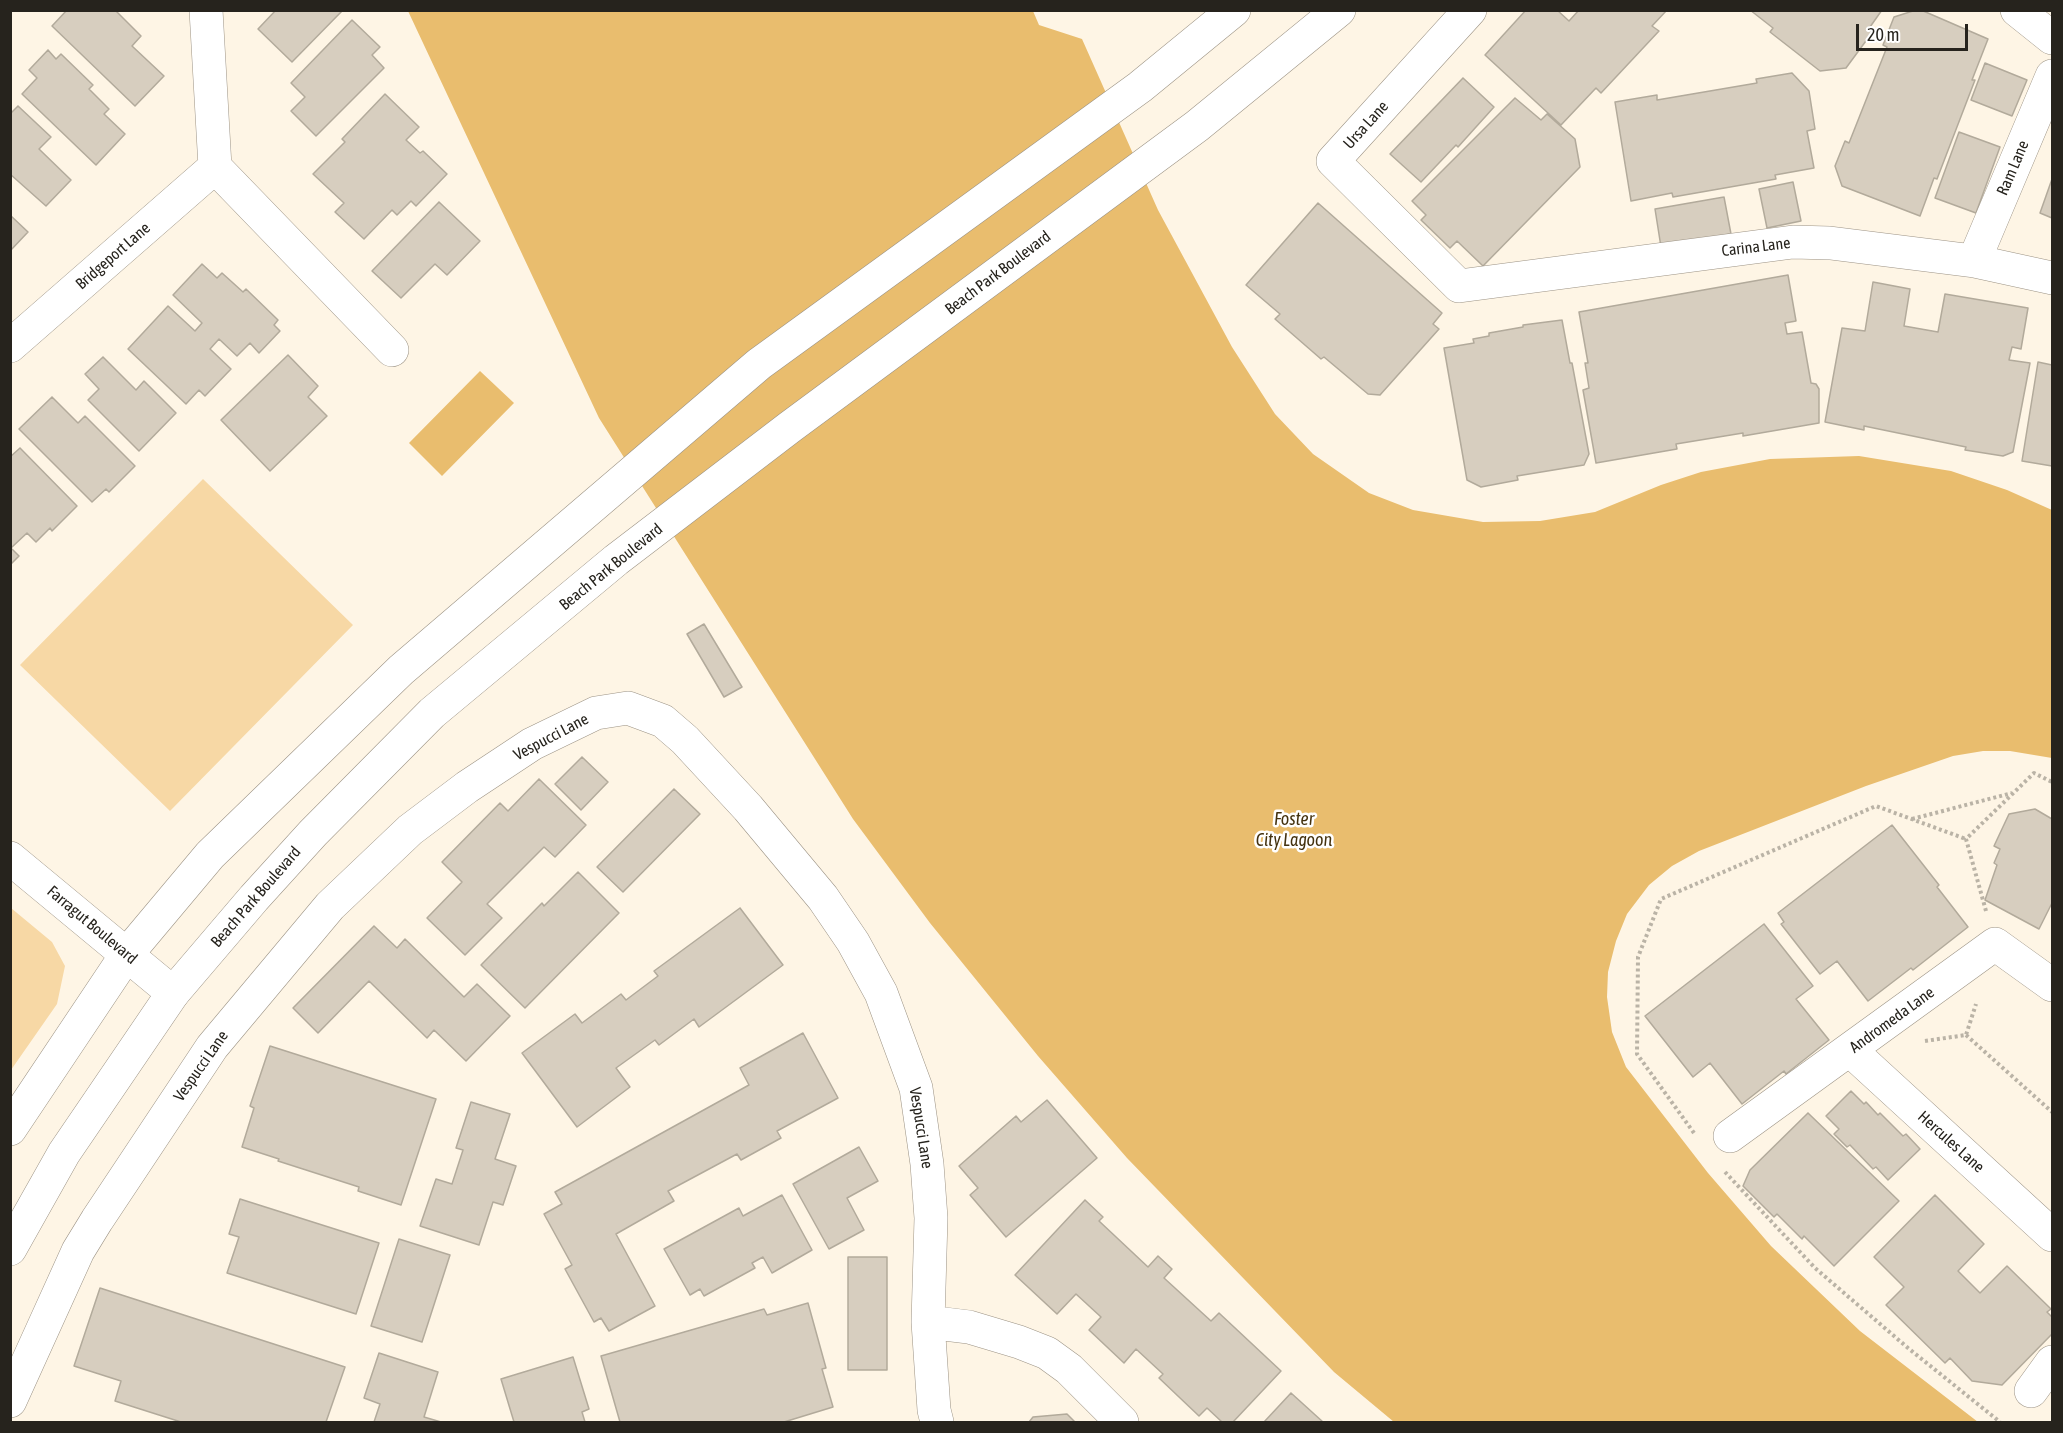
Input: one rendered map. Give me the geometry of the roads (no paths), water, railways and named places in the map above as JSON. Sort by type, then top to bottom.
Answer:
[{"type":"street","points":[[206,10],[215,167],[392,350]]},
{"type":"street","points":[[10,1129],[127,954],[210,855],[401,670],[759,364],[1140,87],[1234,10]]},
{"type":"street","name":"Beach Park Boulevard","points":[[10,1249],[64,1153],[174,993],[313,832],[432,713],[616,560],[1197,126],[1339,10]]},
{"type":"street","name":"Ursa Lane","points":[[1459,286],[1333,161],[1470,10]]},
{"type":"street","points":[[2017,10],[2052,38]]},
{"type":"street","name":"Ram Lane","points":[[1974,261],[2052,76]]},
{"type":"street","name":"Bridgeport Lane","points":[[10,345],[215,167]]},
{"type":"street","name":"Carina Lane","points":[[1459,286],[1793,242],[1830,243],[1974,261],[2052,278]]},
{"type":"street","name":"Vespucci Lane","points":[[10,1401],[78,1251],[97,1220],[212,1047],[330,906],[410,830],[467,786],[532,744],[596,713],[628,708],[663,721],[685,740],[748,808],[823,898],[853,942],[881,993],[916,1088],[927,1164],[931,1218],[928,1322],[934,1410],[937,1422]]},
{"type":"street","name":"Farragut Boulevard","points":[[10,858],[174,993]]},
{"type":"street","name":"Andromeda Lane","points":[[1714,1138],[1850,1050],[1995,944],[2052,985]]},
{"type":"street","name":"Hercules Lane","points":[[1850,1050],[2052,1235]]},
{"type":"street","points":[[928,1322],[969,1327],[1019,1341],[1047,1353],[1069,1369],[1122,1422]]},
{"type":"street","points":[[2031,1391],[2052,1362]]},
{"type":"street","points":[[10,1420],[18,1422]]},
{"type":"water","name":"Foster City Lagoon","points":[[408,11],[1033,11],[1039,25],[1082,39],[1158,210],[1232,347],[1275,414],[1313,454],[1369,493],[1413,510],[1483,522],[1540,521],[1595,512],[1661,485],[1701,472],[1770,459],[1859,456],[1951,471],[2007,490],[2052,510],[2052,758],[2010,751],[1983,751],[1953,756],[1866,786],[1699,851],[1672,866],[1649,885],[1627,914],[1616,941],[1608,972],[1607,997],[1612,1032],[1626,1067],[1708,1173],[1771,1246],[1860,1331],[1978,1422],[1394,1422],[1334,1372],[1127,1158],[1038,1056],[930,923],[853,819],[599,418]]},
{"type":"water","points":[[480,371],[514,403],[442,476],[409,443]]}]
